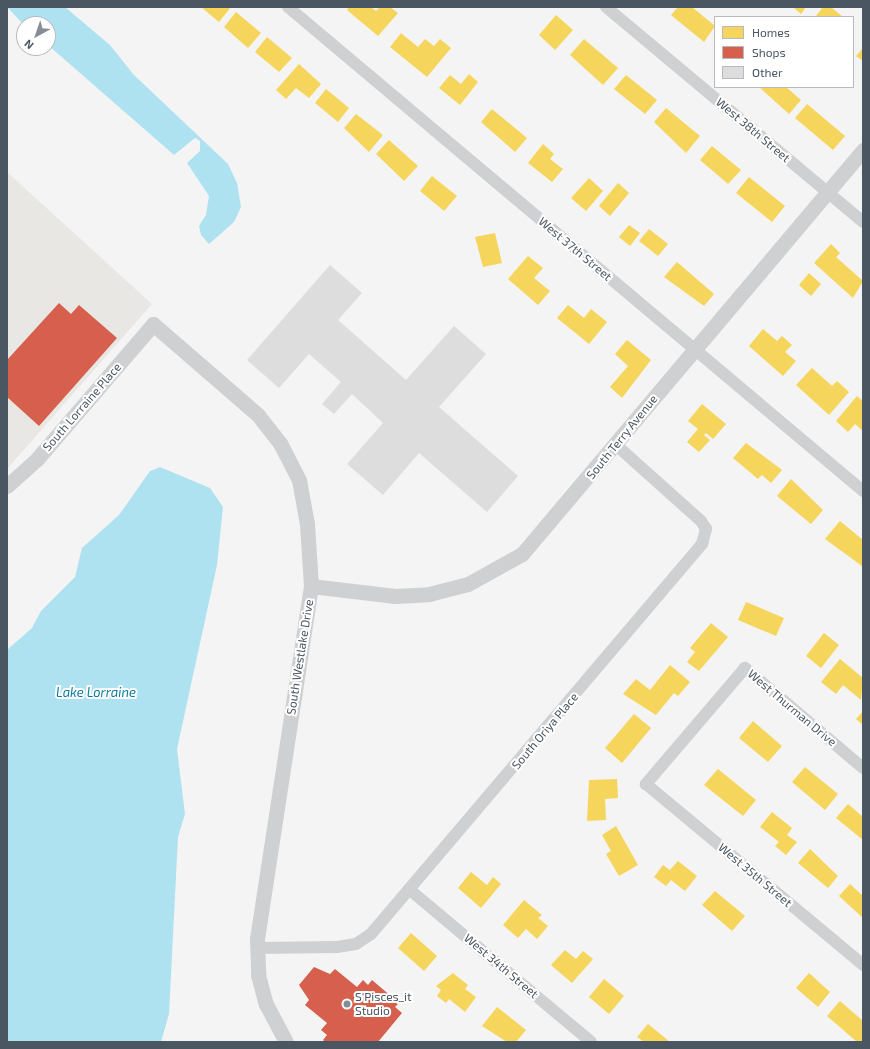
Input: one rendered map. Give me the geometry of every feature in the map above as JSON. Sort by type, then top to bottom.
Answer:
[{"type":"street","name":"West 37th Street","points":[[288,7],[863,490]]},
{"type":"street","name":"West 38th Street","points":[[606,7],[863,222]]},
{"type":"street","name":"South Terry Avenue","points":[[311,586],[395,596],[429,594],[468,584],[522,554],[536,541],[694,349],[863,150]]},
{"type":"street","name":"South Lorraine Place","points":[[7,486],[37,459],[153,324]]},
{"type":"street","name":"South Westlake Drive","points":[[153,324],[258,415],[280,443],[299,480],[307,524],[311,586],[257,948],[258,975],[266,1004],[286,1042]]},
{"type":"street","name":"South Oriya Place","points":[[257,948],[356,944],[382,924],[705,539],[706,529],[701,521],[616,445]]},
{"type":"street","name":"West Thurman Drive","points":[[646,784],[745,668],[863,768]]},
{"type":"street","name":"West 35th Street","points":[[646,784],[863,965]]},
{"type":"street","name":"West 34th Street","points":[[410,890],[591,1042]]},
{"type":"shaded area","points":[[7,172],[152,304],[7,469]]},
{"type":"water","points":[[7,7],[65,7],[110,45],[133,74],[228,164],[237,183],[241,207],[234,222],[209,244],[201,235],[199,226],[206,215],[209,196],[187,163],[200,151],[200,141],[195,138],[174,155],[56,52],[56,16],[16,17]]},
{"type":"water","name":"Lake Lorraine","points":[[160,467],[210,488],[223,507],[217,565],[177,749],[185,814],[178,837],[169,1014],[161,1042],[7,1042],[7,650],[32,628],[41,611],[75,577],[82,548],[119,515],[150,471]]},
{"type":"building: Homes","points":[[201,7],[231,7],[219,22]]},
{"type":"building: Homes","points":[[349,7],[371,7],[376,11],[380,7],[390,7],[398,13],[378,36],[347,10]]},
{"type":"building: Homes","points":[[678,7],[692,7],[714,25],[714,27],[704,42],[671,15]]},
{"type":"building: Homes","points":[[793,7],[806,7],[801,14]]},
{"type":"building: Homes","points":[[823,7],[831,7],[842,16],[816,16]]},
{"type":"building: Homes","points":[[236,12],[261,33],[248,48],[224,27]]},
{"type":"building: Homes","points":[[556,15],[573,30],[555,50],[539,35]]},
{"type":"building: Homes","points":[[401,33],[418,47],[425,39],[434,46],[440,39],[451,48],[427,77],[390,47]]},
{"type":"building: Homes","points":[[267,37],[292,58],[279,72],[255,52]]},
{"type":"building: Homes","points":[[584,39],[618,68],[603,85],[570,55]]},
{"type":"building: Homes","points":[[863,48],[863,61],[856,56]]},
{"type":"building: Homes","points":[[299,64],[321,84],[309,98],[296,88],[286,99],[276,90]]},
{"type":"building: Homes","points":[[469,74],[478,82],[460,105],[439,88],[450,75],[461,84]]},
{"type":"building: Homes","points":[[626,75],[657,100],[645,114],[614,89]]},
{"type":"building: Homes","points":[[760,88],[787,88],[801,100],[789,114]]},
{"type":"building: Homes","points":[[326,89],[349,108],[338,122],[315,103]]},
{"type":"building: Homes","points":[[807,104],[845,136],[833,150],[795,118]]},
{"type":"building: Homes","points":[[666,108],[700,136],[686,153],[654,122]]},
{"type":"building: Homes","points":[[492,109],[527,138],[515,152],[481,122]]},
{"type":"building: Homes","points":[[356,114],[383,135],[369,152],[344,128]]},
{"type":"building: Homes","points":[[389,140],[418,166],[404,181],[376,154]]},
{"type":"building: Homes","points":[[543,144],[554,154],[550,159],[563,169],[552,182],[528,163]]},
{"type":"building: Homes","points":[[712,146],[741,170],[728,184],[700,160]]},
{"type":"building: Homes","points":[[432,176],[457,196],[444,211],[420,191]]},
{"type":"building: Homes","points":[[749,177],[785,206],[772,222],[736,193]]},
{"type":"building: Homes","points":[[589,178],[603,191],[586,211],[571,198]]},
{"type":"building: Homes","points":[[618,183],[629,193],[610,216],[599,206]]},
{"type":"building: Homes","points":[[629,225],[640,233],[630,246],[619,237]]},
{"type":"building: Homes","points":[[649,229],[668,244],[658,256],[639,241]]},
{"type":"building: Homes","points":[[495,233],[502,263],[483,267],[475,237]]},
{"type":"building: Homes","points":[[831,244],[840,253],[836,257],[863,281],[853,298],[814,263]]},
{"type":"building: Homes","points":[[528,256],[543,268],[534,278],[550,291],[538,305],[508,279]]},
{"type":"building: Homes","points":[[677,262],[714,294],[704,306],[664,277]]},
{"type":"building: Homes","points":[[809,273],[821,284],[811,296],[799,285]]},
{"type":"building: Homes","points":[[568,305],[584,318],[591,309],[607,322],[589,344],[557,318]]},
{"type":"building: Homes","points":[[763,329],[777,341],[782,336],[792,345],[785,352],[796,361],[783,376],[749,346]]},
{"type":"building: Homes","points":[[627,340],[651,360],[622,398],[610,387],[628,366],[615,354]]},
{"type":"building: Homes","points":[[812,368],[832,386],[837,381],[849,392],[829,415],[796,385]]},
{"type":"building: Homes","points":[[857,396],[863,401],[863,431],[855,424],[848,432],[836,421]]},
{"type":"building: Homes","points":[[702,404],[726,424],[713,439],[706,433],[704,435],[710,440],[699,452],[687,442],[698,429],[688,421]]},
{"type":"building: Homes","points":[[746,443],[782,470],[771,483],[762,475],[758,479],[733,458]]},
{"type":"building: Homes","points":[[791,479],[823,510],[811,524],[777,496]]},
{"type":"building: Homes","points":[[840,521],[863,540],[862,566],[825,539]]},
{"type":"building: Homes","points":[[746,602],[784,618],[776,636],[738,620]]},
{"type":"building: Homes","points":[[711,623],[728,637],[699,671],[687,662],[695,652],[690,648]]},
{"type":"building: Homes","points":[[824,633],[839,645],[821,668],[806,656]]},
{"type":"building: Homes","points":[[840,659],[863,678],[861,700],[843,685],[836,694],[821,682]]},
{"type":"building: Homes","points":[[670,665],[690,682],[678,696],[674,693],[656,715],[623,694],[636,679],[650,690]]},
{"type":"building: Homes","points":[[863,711],[863,725],[856,719]]},
{"type":"building: Homes","points":[[634,714],[651,728],[622,763],[605,748]]},
{"type":"building: Homes","points":[[753,721],[782,746],[768,762],[739,738]]},
{"type":"building: Homes","points":[[805,767],[838,794],[825,810],[792,782]]},
{"type":"building: Homes","points":[[718,769],[756,800],[743,816],[704,785]]},
{"type":"building: Homes","points":[[617,779],[618,798],[605,799],[606,820],[587,821],[589,780]]},
{"type":"building: Homes","points":[[848,804],[863,817],[863,840],[836,818]]},
{"type":"building: Homes","points":[[772,812],[792,828],[787,835],[797,842],[786,855],[775,846],[779,842],[760,827]]},
{"type":"building: Homes","points":[[616,826],[638,865],[619,876],[606,854],[611,851],[602,835]]},
{"type":"building: Homes","points":[[810,849],[838,876],[828,888],[798,863]]},
{"type":"building: Homes","points":[[678,861],[697,876],[685,891],[671,880],[666,886],[654,877],[663,865],[670,870]]},
{"type":"building: Homes","points":[[471,872],[487,885],[493,877],[501,884],[481,908],[458,888]]},
{"type":"building: Homes","points":[[850,884],[863,896],[863,918],[839,896]]},
{"type":"building: Homes","points":[[715,891],[745,916],[732,931],[702,905]]},
{"type":"building: Homes","points":[[524,900],[542,915],[538,918],[548,926],[537,939],[526,929],[518,938],[503,925]]},
{"type":"building: Homes","points":[[411,933],[437,956],[424,971],[398,948]]},
{"type":"building: Homes","points":[[565,950],[576,959],[583,951],[593,959],[572,983],[551,965]]},
{"type":"building: Homes","points":[[453,973],[468,985],[465,989],[476,997],[465,1012],[449,999],[446,1003],[437,996],[441,990],[436,986]]},
{"type":"building: Homes","points":[[809,973],[830,992],[818,1007],[796,988]]},
{"type":"building: Homes","points":[[604,979],[624,996],[609,1014],[589,997]]},
{"type":"building: Homes","points":[[840,1001],[863,1021],[863,1042],[857,1042],[827,1016]]},
{"type":"building: Homes","points":[[497,1007],[526,1030],[516,1042],[507,1042],[482,1026]]},
{"type":"building: Homes","points":[[648,1024],[670,1042],[644,1042],[637,1037]]},
{"type":"building: Shops","points":[[59,303],[71,314],[79,305],[117,338],[39,426],[7,397],[7,360]]},
{"type":"building: Shops","points":[[314,967],[330,974],[335,969],[357,987],[363,980],[368,985],[372,980],[399,1003],[395,1007],[402,1013],[378,1042],[325,1042],[323,1040],[327,1035],[321,1030],[327,1023],[305,1005],[309,1000],[299,985]]},
{"type":"building: Other","points":[[330,265],[362,293],[338,320],[406,380],[454,326],[486,354],[439,407],[518,476],[487,512],[419,453],[383,495],[347,464],[383,423],[352,394],[334,414],[322,404],[341,382],[309,354],[279,388],[247,360]]},
{"type":"place","name":"S'Pisces_it Studio","points":[[347,1004]]}]
